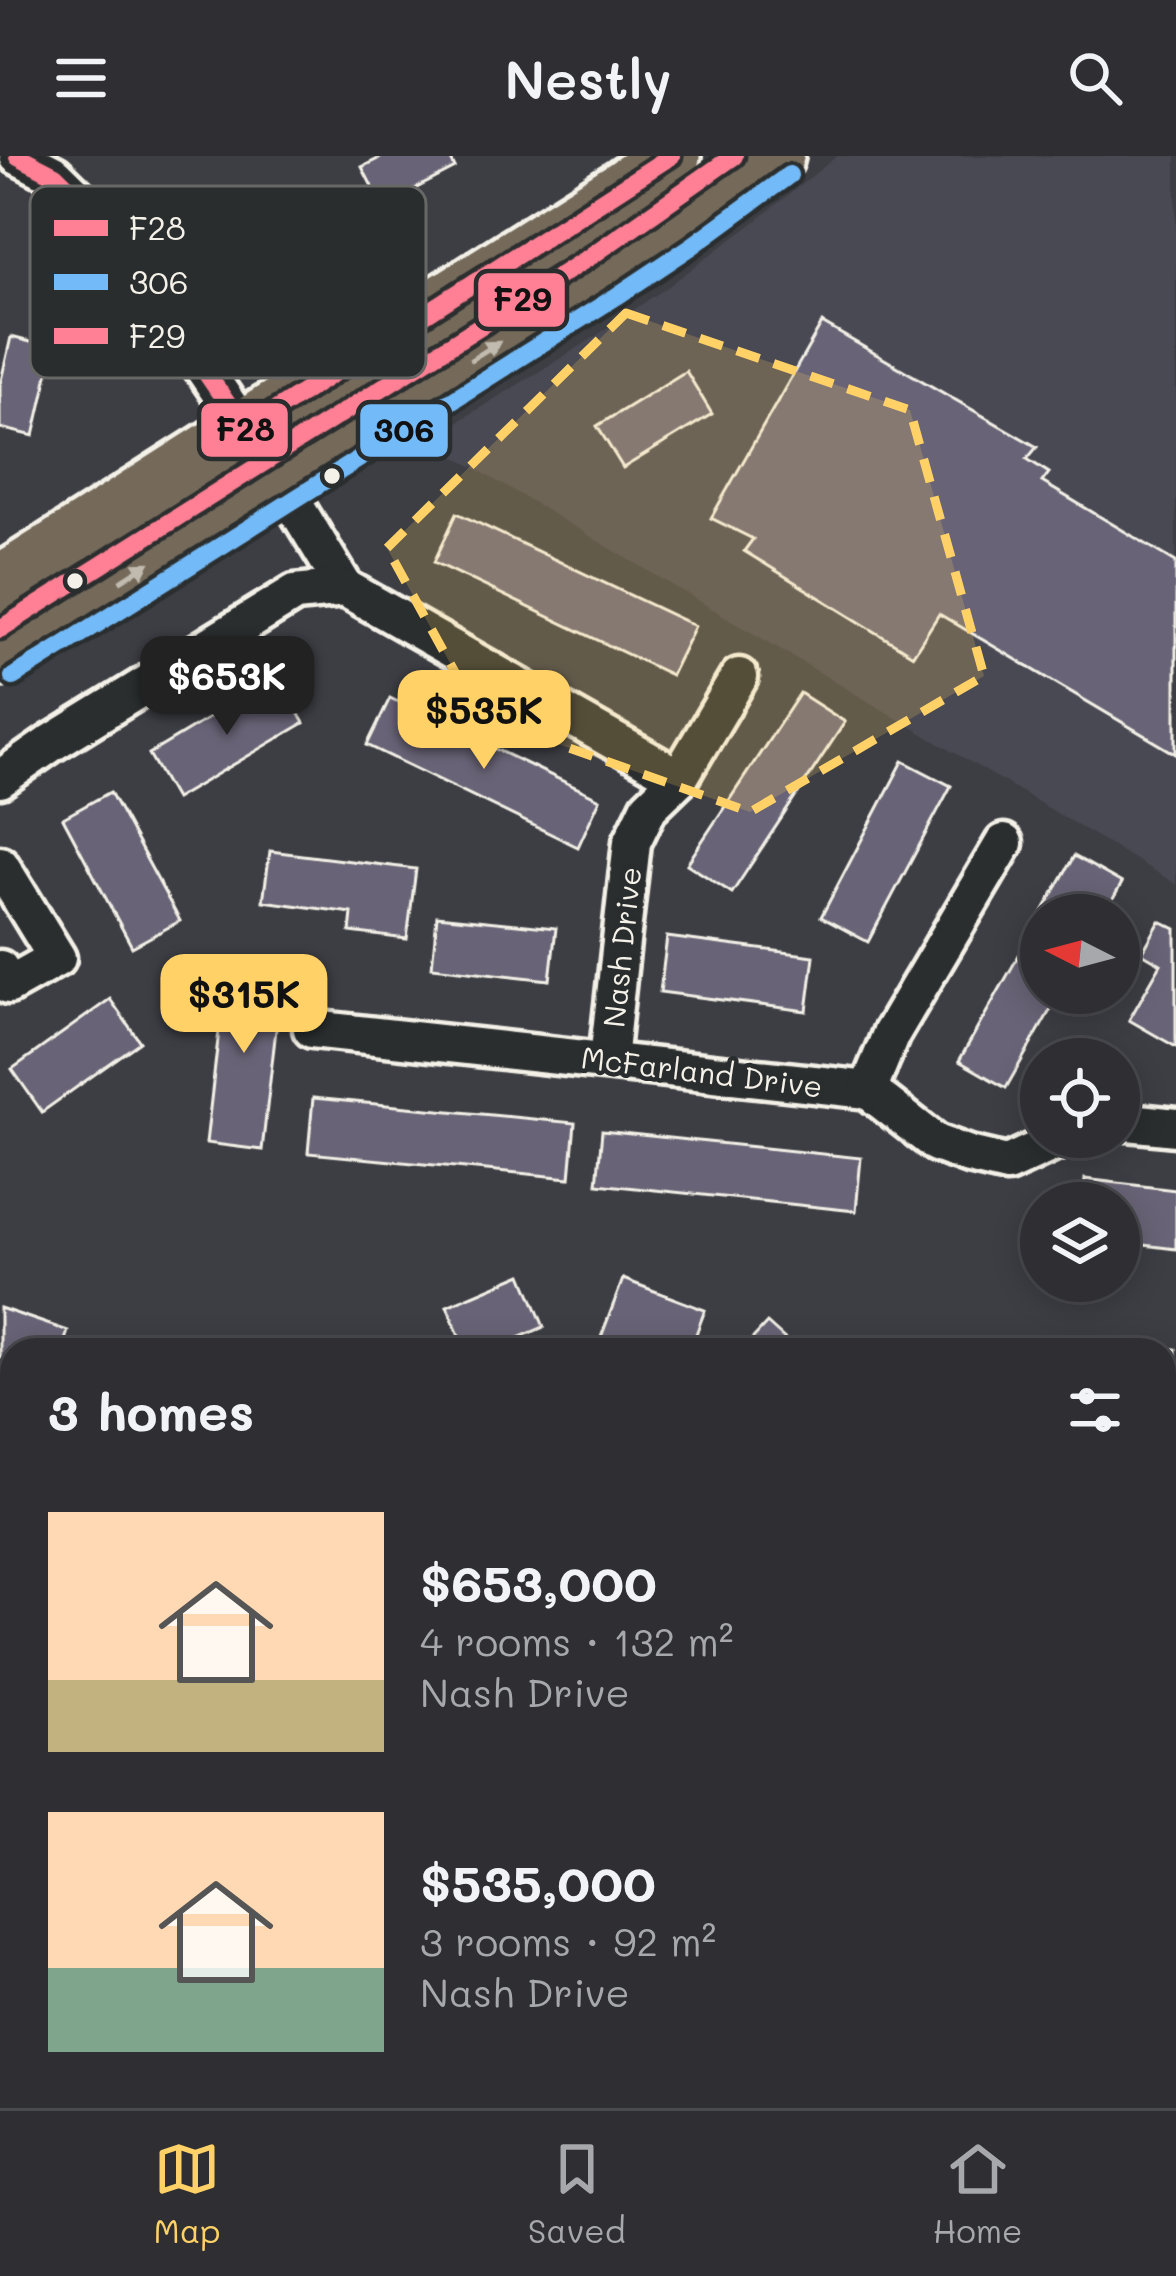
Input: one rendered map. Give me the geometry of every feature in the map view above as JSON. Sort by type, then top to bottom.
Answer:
[{"type":"main road","points":[[426,313],[670,156]]},
{"type":"main road","points":[[0,657],[604,276],[775,156]]},
{"type":"main road","points":[[0,585],[325,378]]},
{"type":"street","points":[[18,156],[66,186]]},
{"type":"street","points":[[209,378],[345,588],[679,778]]},
{"type":"street","points":[[0,779],[295,592],[345,588]]},
{"type":"street","name":"Nash Drive","points":[[608,1060],[632,842],[649,807],[679,778],[739,677]]},
{"type":"street","points":[[1004,843],[890,1034],[868,1090],[936,1143],[1007,1164],[1020,1158]]},
{"type":"street","points":[[0,866],[57,958],[9,985],[0,969]]},
{"type":"street","name":"McFarland Drive","points":[[312,1030],[868,1090]]},
{"type":"street","points":[[1140,1123],[1176,1127]]},
{"type":"highlighted area","points":[[626,313],[910,410],[984,676],[750,812],[479,716],[387,548]]},
{"type":"shaded area","points":[[837,156],[1176,156],[1176,884],[428,440],[670,285]]},
{"type":"building","points":[[384,156],[449,156],[455,168],[420,186],[372,186],[362,167]]},
{"type":"building","points":[[822,323],[1037,447],[1027,459],[1049,473],[1042,482],[1176,562],[1176,754],[939,614],[913,655],[744,551],[753,539],[711,518]]},
{"type":"building","points":[[11,337],[30,342],[30,378],[47,378],[34,436],[0,428],[0,385]]},
{"type":"building","points":[[686,371],[712,414],[623,468],[597,426]]},
{"type":"building","points":[[457,513],[695,626],[671,675],[434,562]]},
{"type":"building","points":[[277,677],[304,723],[175,799],[149,754]]},
{"type":"building","points":[[800,693],[845,722],[732,893],[687,864]]},
{"type":"building","points":[[390,698],[600,799],[578,847],[367,745]]},
{"type":"building","points":[[903,761],[951,786],[868,942],[821,917]]},
{"type":"building","points":[[110,792],[180,921],[132,947],[63,818]]},
{"type":"building","points":[[270,851],[416,869],[407,939],[350,932],[352,913],[263,901]]},
{"type":"building","points":[[1074,856],[1122,883],[1116,894],[1053,894]]},
{"type":"building","points":[[437,916],[556,928],[550,980],[432,967]]},
{"type":"building","points":[[1160,921],[1176,929],[1176,1047],[1129,1020],[1132,1014],[1140,1014],[1140,1001],[1161,964],[1142,953]]},
{"type":"building","points":[[667,937],[814,956],[807,1011],[660,992]]},
{"type":"building","points":[[1020,953],[1020,1014],[1048,1014],[1034,1038],[1020,1038],[1020,1063],[1006,1088],[959,1061]]},
{"type":"building","points":[[227,962],[283,969],[262,1150],[206,1143]]},
{"type":"building","points":[[110,999],[140,1042],[42,1112],[12,1069]]},
{"type":"building","points":[[313,1098],[575,1123],[570,1178],[308,1153]]},
{"type":"building","points":[[602,1131],[861,1158],[856,1211],[597,1184]]},
{"type":"building","points":[[1140,1186],[1176,1190],[1176,1249],[1140,1245]]},
{"type":"building","points":[[522,1274],[544,1327],[518,1338],[460,1338],[447,1306]]},
{"type":"building","points":[[623,1279],[705,1310],[694,1338],[601,1338]]},
{"type":"building","points":[[0,1308],[68,1331],[66,1338],[0,1338]]},
{"type":"building","points":[[767,1323],[784,1338],[753,1338]]},
{"type":"transit line","name":"F28","points":[[18,156],[66,186]]},
{"type":"transit line","name":"F28","points":[[426,314],[671,156]]},
{"type":"transit line","name":"F29","points":[[426,360],[591,256],[734,156]]},
{"type":"transit line","name":"306","points":[[13,677],[617,296],[789,175]]},
{"type":"transit line","name":"F28","points":[[210,378],[245,430]]},
{"type":"transit line","name":"F28","points":[[245,430],[326,378]]},
{"type":"transit line","name":"F29","points":[[0,629],[398,378]]}]
